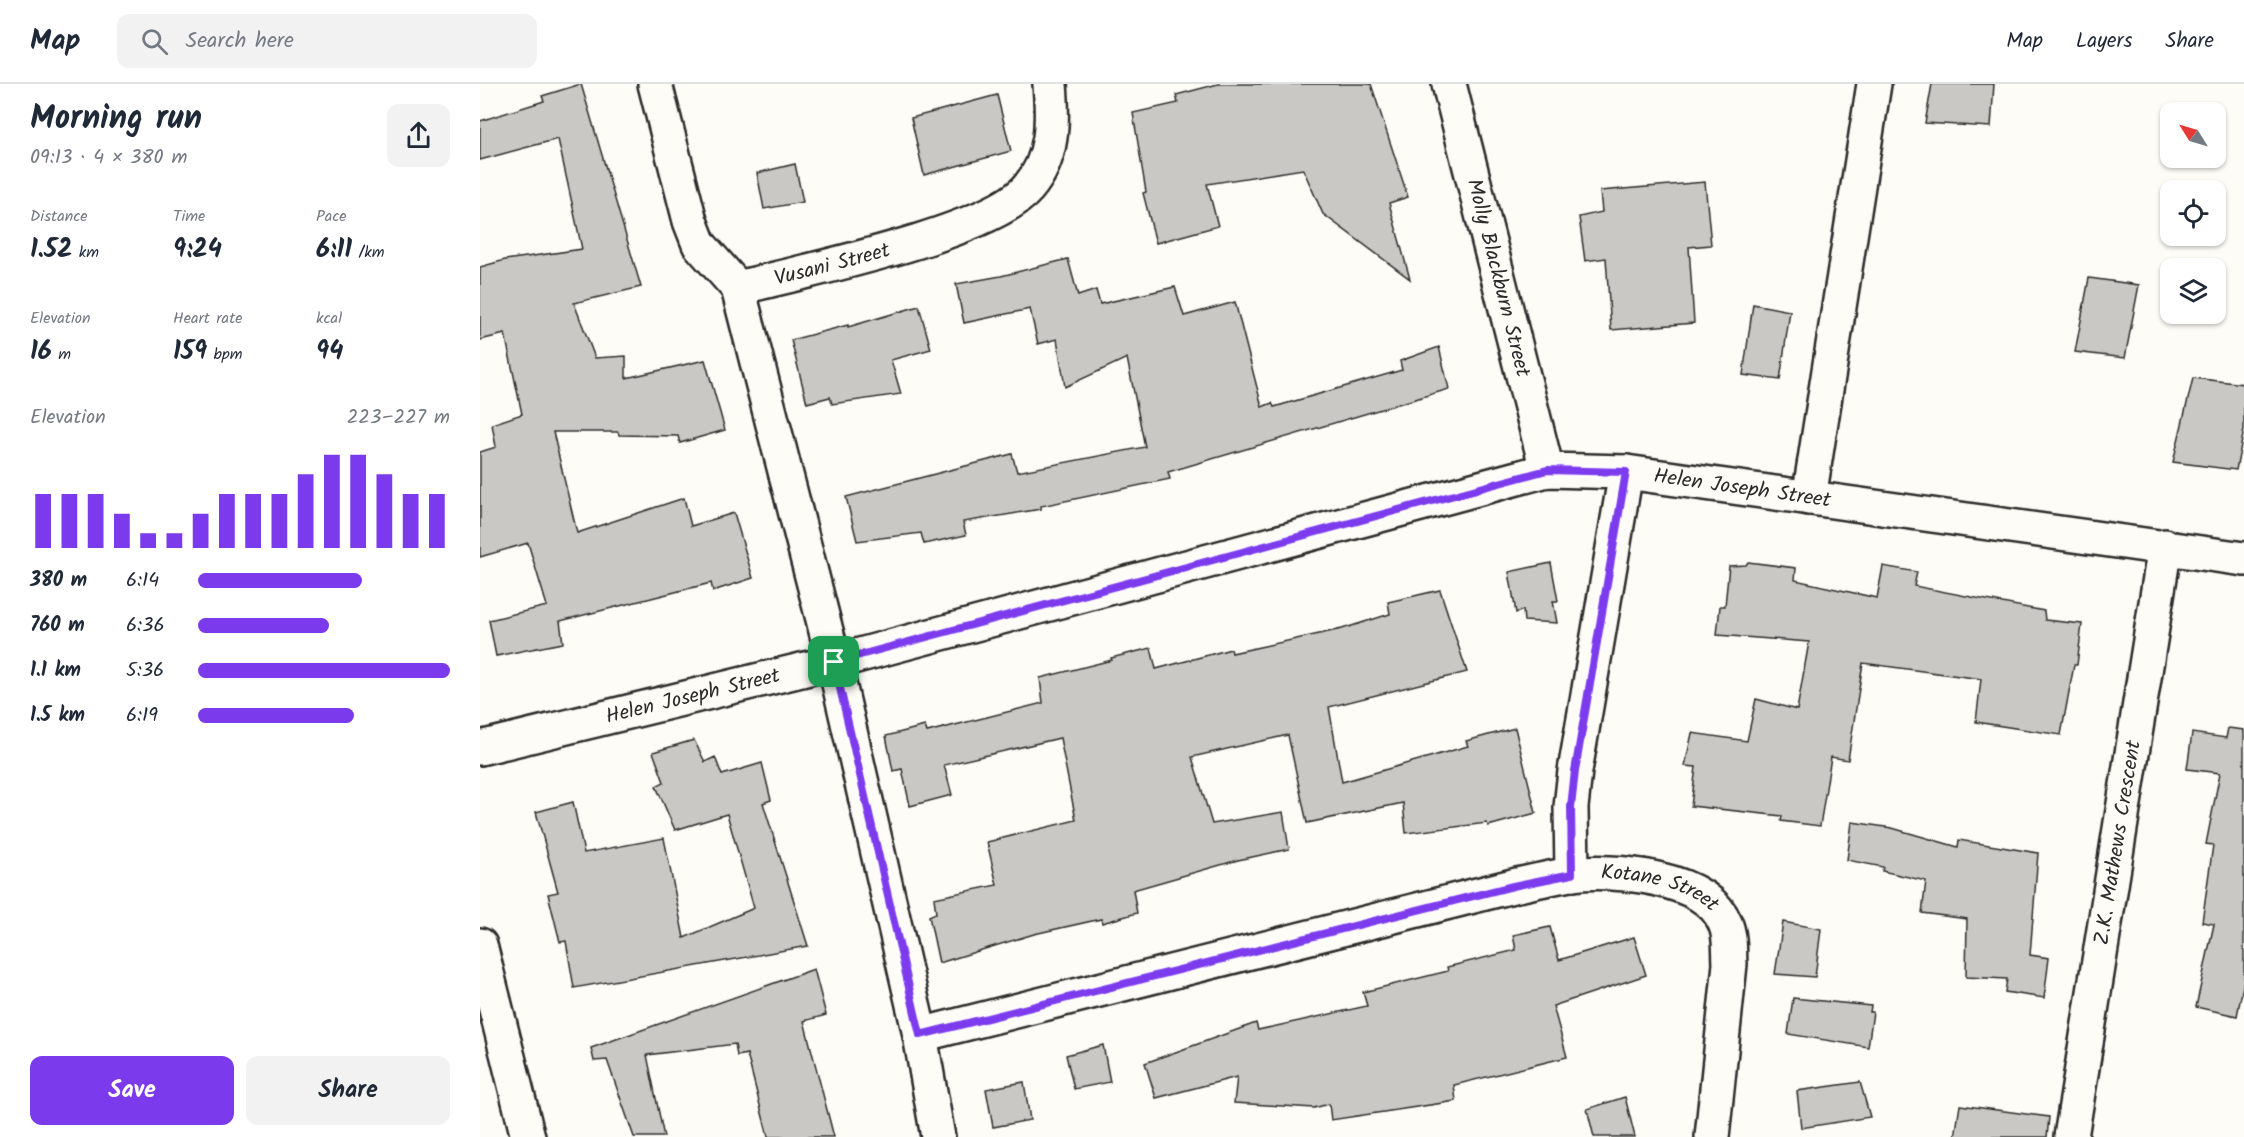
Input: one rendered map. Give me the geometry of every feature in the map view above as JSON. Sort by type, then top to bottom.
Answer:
[{"type":"street","points":[[655,84],[699,244],[738,288],[834,662],[920,1035],[938,1137]]},
{"type":"street","name":"Vusani Street","points":[[738,288],[822,268],[930,236],[996,211],[1028,188],[1047,156],[1053,121],[1050,84]]},
{"type":"street","name":"Molly Blackburn Street","points":[[1449,84],[1547,470]]},
{"type":"street","points":[[1809,498],[1874,84]]},
{"type":"street","name":"Helen Joseph Street","points":[[480,748],[834,662],[1547,470],[1626,472],[2165,546],[2244,559]]},
{"type":"street","points":[[1572,874],[1571,807],[1575,771],[1626,472]]},
{"type":"street","name":"Z.K. Mathews Crescent","points":[[2072,1137],[2165,546]]},
{"type":"street","name":"Kotane Street","points":[[920,1035],[1501,889],[1572,874],[1611,874],[1667,880],[1687,888],[1703,899],[1725,922],[1730,964],[1712,1137]]},
{"type":"street","points":[[480,945],[528,1137]]},
{"type":"building","points":[[581,84],[641,287],[574,303],[595,358],[626,356],[626,378],[705,360],[725,430],[680,443],[678,436],[619,435],[618,432],[553,432],[577,533],[684,498],[691,526],[734,513],[753,578],[713,591],[711,583],[560,621],[563,643],[496,656],[489,620],[547,606],[528,543],[480,557],[480,452],[496,447],[492,424],[522,414],[505,334],[480,340],[480,267],[505,260],[582,249],[558,139],[480,160],[480,121],[544,101],[542,96]]},
{"type":"building","points":[[1218,84],[1371,84],[1408,197],[1389,203],[1410,279],[1323,214],[1303,169],[1207,184],[1218,226],[1156,243],[1143,193],[1146,192],[1133,113],[1178,103],[1176,95]]},
{"type":"building","points":[[1932,84],[1994,84],[1991,127],[1925,123]]},
{"type":"building","points":[[997,95],[1011,151],[924,175],[911,118]]},
{"type":"building","points":[[795,164],[803,202],[764,209],[757,173]]},
{"type":"building","points":[[1705,182],[1711,245],[1689,247],[1694,323],[1611,330],[1606,258],[1585,261],[1579,217],[1602,212],[1600,191]]},
{"type":"building","points":[[1068,259],[1078,296],[1096,290],[1100,304],[1175,287],[1184,316],[1235,302],[1262,407],[1272,403],[1274,407],[1402,370],[1400,361],[1439,347],[1449,389],[1168,472],[1170,479],[1041,506],[1041,509],[963,522],[966,535],[924,544],[921,533],[857,541],[846,497],[1012,454],[1017,472],[1145,447],[1127,358],[1065,387],[1057,339],[1038,344],[1030,309],[964,323],[956,284],[1001,276]]},
{"type":"building","points":[[2089,278],[2139,285],[2125,358],[2075,352]]},
{"type":"building","points":[[1753,304],[1790,311],[1780,380],[1743,375]]},
{"type":"building","points":[[919,306],[931,349],[891,360],[901,394],[832,404],[830,397],[807,403],[791,340],[848,325],[848,327]]},
{"type":"building","points":[[2193,378],[2244,384],[2244,430],[2236,470],[2173,462]]},
{"type":"building","points":[[1748,562],[1796,568],[1795,580],[1877,598],[1883,566],[1917,572],[1914,586],[2044,611],[2045,620],[2082,624],[2077,665],[2074,665],[2061,735],[1976,722],[1981,679],[1863,663],[1848,760],[1831,757],[1820,826],[1781,821],[1782,816],[1691,806],[1696,767],[1685,766],[1692,733],[1747,741],[1756,699],[1797,710],[1809,642],[1717,635],[1720,606],[1725,606],[1729,566],[1746,565]]},
{"type":"building","points":[[1551,563],[1558,601],[1553,601],[1557,623],[1524,621],[1523,610],[1516,613],[1509,572]]},
{"type":"building","points":[[1440,590],[1467,672],[1329,707],[1342,782],[1468,746],[1466,741],[1515,728],[1536,813],[1488,826],[1487,823],[1406,833],[1403,803],[1307,823],[1288,735],[1192,757],[1212,824],[1283,812],[1289,849],[1238,860],[1133,890],[1137,913],[1102,923],[1101,919],[1034,934],[939,963],[929,916],[936,913],[934,898],[997,885],[987,842],[1076,820],[1060,738],[944,765],[952,795],[910,806],[902,769],[893,771],[886,736],[925,726],[927,732],[1043,703],[1040,678],[1112,660],[1111,658],[1151,648],[1156,669],[1231,649],[1232,653],[1342,629],[1390,614],[1388,602]]},
{"type":"building","points":[[2228,728],[2244,730],[2244,981],[2237,1016],[2196,1007],[2214,924],[2202,922],[2213,845],[2206,844],[2220,773],[2187,769],[2192,733],[2226,738]]},
{"type":"building","points":[[694,740],[705,762],[715,757],[722,775],[762,763],[771,800],[763,803],[808,946],[574,988],[566,941],[560,942],[548,894],[558,892],[536,812],[573,802],[584,853],[664,838],[684,938],[754,908],[727,814],[675,830],[656,786],[664,782],[653,752]]},
{"type":"building","points":[[1852,822],[1892,828],[1958,847],[1959,840],[2038,853],[2030,955],[2049,958],[2044,998],[2005,992],[2007,979],[1966,977],[1967,919],[1922,913],[1926,881],[1882,871],[1883,867],[1847,860]]},
{"type":"building","points":[[1783,922],[1821,929],[1815,977],[1775,974]]},
{"type":"building","points":[[1550,927],[1559,960],[1634,937],[1646,975],[1553,1006],[1567,1057],[1454,1085],[1456,1101],[1331,1120],[1329,1104],[1314,1108],[1234,1103],[1237,1077],[1156,1098],[1145,1063],[1256,1023],[1258,1030],[1367,1006],[1363,992],[1448,971],[1447,967],[1516,950],[1513,935]]},
{"type":"building","points":[[814,969],[826,1015],[804,1021],[834,1137],[768,1137],[747,1054],[737,1056],[735,1044],[647,1055],[664,1137],[634,1137],[607,1060],[594,1061],[591,1048]]},
{"type":"building","points":[[1793,998],[1871,1006],[1870,1012],[1873,1012],[1868,1047],[1788,1034]]},
{"type":"building","points":[[1103,1045],[1110,1082],[1074,1089],[1066,1055]]},
{"type":"building","points":[[1024,1082],[1030,1120],[993,1127],[986,1089]]},
{"type":"building","points":[[1860,1082],[1870,1117],[1801,1128],[1797,1091]]},
{"type":"building","points":[[1625,1097],[1635,1137],[1594,1137],[1587,1109]]},
{"type":"building","points":[[1960,1105],[2049,1117],[2047,1137],[1955,1137]]},
{"type":"route","points":[[1547,470],[1626,472],[1575,771],[1571,807],[1572,874],[1513,886],[920,1035],[834,662],[1547,470]]}]
